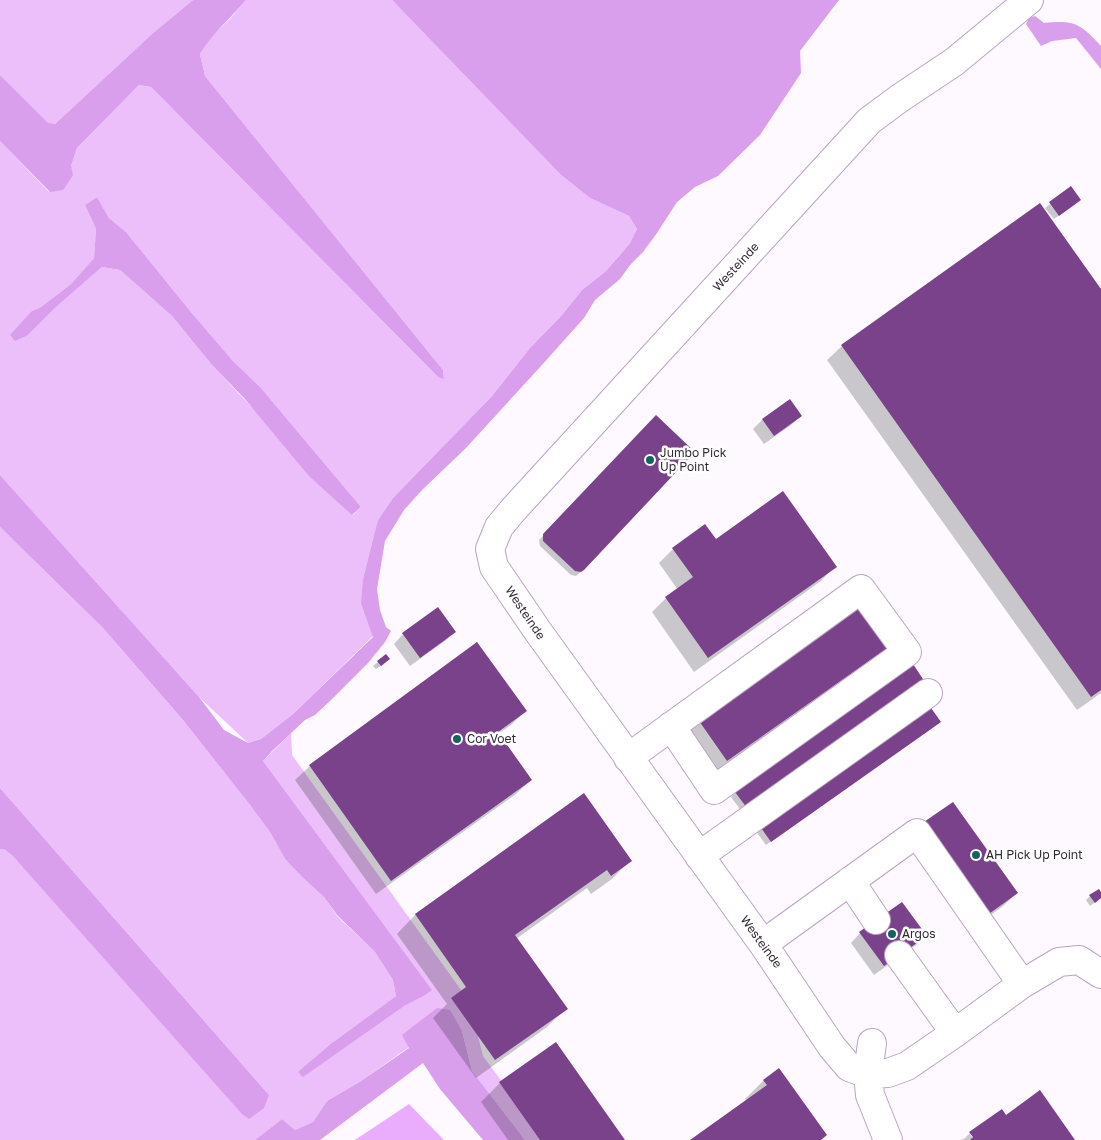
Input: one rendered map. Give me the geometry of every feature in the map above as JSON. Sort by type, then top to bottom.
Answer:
[{"type":"street","name":"Westeinde","points":[[868,1074],[849,1066],[832,1047],[763,944],[537,630],[494,567],[490,549],[499,527],[513,510],[870,121],[900,98],[954,62],[1029,0]]},
{"type":"street","points":[[628,758],[671,726],[861,589],[907,652],[714,790],[671,726]]},
{"type":"street","points":[[699,856],[928,693]]},
{"type":"street","points":[[763,944],[917,833],[1022,984]]},
{"type":"street","points":[[850,881],[876,920]]},
{"type":"street","points":[[899,955],[955,1033]]},
{"type":"street","points":[[868,1074],[888,1073],[907,1066],[1022,984],[1059,962],[1079,960],[1101,974]]},
{"type":"street","points":[[872,1043],[868,1074],[870,1095],[888,1140]]},
{"type":"shaded area","points":[[0,0],[193,0],[153,33],[55,124],[48,124],[0,75]]},
{"type":"shaded area","points":[[193,0],[246,0],[200,54],[205,76],[443,370],[444,379],[438,377],[151,87],[139,85],[77,148],[71,166],[73,175],[63,190],[50,192],[0,141],[0,75],[48,123],[55,124],[153,33]]},
{"type":"shaded area","points":[[246,0],[392,0],[561,175],[590,198],[629,216],[637,229],[630,243],[605,272],[582,290],[562,315],[530,348],[492,396],[393,498],[378,520],[361,604],[373,636],[293,714],[261,739],[248,743],[199,697],[0,475],[0,141],[49,192],[71,166],[77,148],[139,85],[151,87],[438,377],[444,378],[443,370],[205,76],[200,54],[210,37],[229,20]],"holes":[[[97,197],[109,218],[126,232],[191,312],[233,361],[261,388],[361,507],[353,515],[212,365],[172,316],[120,270],[102,267],[55,308],[28,335],[32,311],[41,307],[71,284],[94,258],[96,229],[85,205]]]},
{"type":"shaded area","points":[[392,0],[839,0],[800,51],[801,73],[760,135],[718,176],[695,187],[677,202],[643,252],[620,279],[595,300],[584,318],[541,366],[466,448],[404,510],[385,541],[377,589],[380,610],[386,627],[391,631],[385,642],[368,663],[330,701],[315,715],[305,720],[263,761],[432,990],[404,1006],[303,1077],[298,1072],[332,1043],[396,996],[393,980],[375,952],[337,915],[324,897],[285,859],[270,832],[183,720],[103,628],[0,527],[0,475],[199,697],[224,730],[248,743],[261,739],[293,714],[373,637],[361,604],[363,580],[378,520],[393,498],[492,396],[530,348],[562,315],[582,290],[605,272],[630,243],[637,229],[629,216],[590,198],[561,175]]},
{"type":"shaded area","points":[[1035,16],[1044,23],[1071,23],[1082,28],[1101,46],[1101,69],[1076,38],[1052,41],[1041,46],[1026,24],[1029,18]]},
{"type":"shaded area","points":[[97,197],[109,218],[126,232],[191,312],[233,361],[261,388],[361,507],[352,515],[309,476],[172,316],[120,270],[102,267],[55,308],[28,335],[15,341],[10,335],[32,311],[41,307],[71,284],[94,258],[96,229],[85,205]]},
{"type":"shaded area","points":[[0,527],[103,628],[183,720],[250,805],[270,832],[285,859],[324,897],[337,916],[375,952],[393,980],[396,996],[332,1043],[404,1006],[431,989],[263,761],[291,733],[292,755],[469,1001],[483,1056],[545,1140],[525,1140],[472,1071],[462,1031],[409,1047],[361,1081],[327,1101],[313,1122],[295,1130],[282,1119],[255,1140],[0,1140],[0,849],[4,849],[13,856],[269,1095],[0,788]]},
{"type":"shaded area","points":[[0,788],[269,1095],[264,1108],[249,1119],[242,1114],[13,856],[4,849],[0,849]]},
{"type":"shaded area","points":[[437,1008],[450,1010],[462,1031],[472,1071],[525,1140],[483,1140],[440,1089],[423,1063],[320,1140],[255,1140],[282,1119],[295,1130],[313,1122],[327,1101],[361,1081],[409,1048],[402,1035]]},
{"type":"shaded area","points":[[409,1104],[444,1140],[355,1140]]},
{"type":"building","points":[[1071,186],[1081,200],[1059,216],[1049,202]]},
{"type":"building","points":[[1040,203],[1101,289],[1101,690],[1091,697],[841,345]]},
{"type":"building","points":[[790,399],[802,416],[774,436],[762,419]]},
{"type":"building","points":[[656,415],[695,452],[584,570],[581,572],[575,571],[543,541],[543,534]]},
{"type":"building","points":[[783,491],[837,567],[708,658],[665,597],[693,577],[672,548],[705,524],[716,539]]},
{"type":"building","points":[[863,601],[893,644],[727,761],[697,718]]},
{"type":"building","points":[[438,607],[456,632],[420,658],[402,633]]},
{"type":"building","points":[[477,642],[527,711],[498,732],[532,780],[391,881],[309,765]]},
{"type":"building","points":[[386,654],[390,659],[381,666],[377,661]]},
{"type":"building","points":[[913,664],[925,682],[747,808],[735,792]]},
{"type":"building","points":[[929,705],[941,722],[771,842],[759,825]]},
{"type":"building","points":[[584,793],[632,861],[611,876],[607,870],[515,935],[568,1009],[495,1060],[451,998],[466,987],[415,914]]},
{"type":"building","points":[[953,802],[1018,893],[986,916],[921,824]]},
{"type":"building","points":[[1099,889],[1101,898],[1095,903],[1089,895]]},
{"type":"building","points":[[902,902],[927,936],[884,966],[859,932]]},
{"type":"building","points":[[556,1042],[625,1140],[540,1140],[499,1082]]},
{"type":"building","points":[[779,1068],[827,1135],[821,1140],[690,1140],[767,1085],[763,1080]]},
{"type":"building","points":[[1040,1090],[1075,1140],[970,1140],[973,1137],[969,1132],[1002,1109],[1006,1115]]},
{"type":"place","name":"Jumbo Pick Up Point","points":[[650,460]]},
{"type":"place","name":"Cor Voet","points":[[457,739]]},
{"type":"place","name":"AH Pick Up Point","points":[[976,855]]},
{"type":"place","name":"Argos","points":[[892,934]]}]
